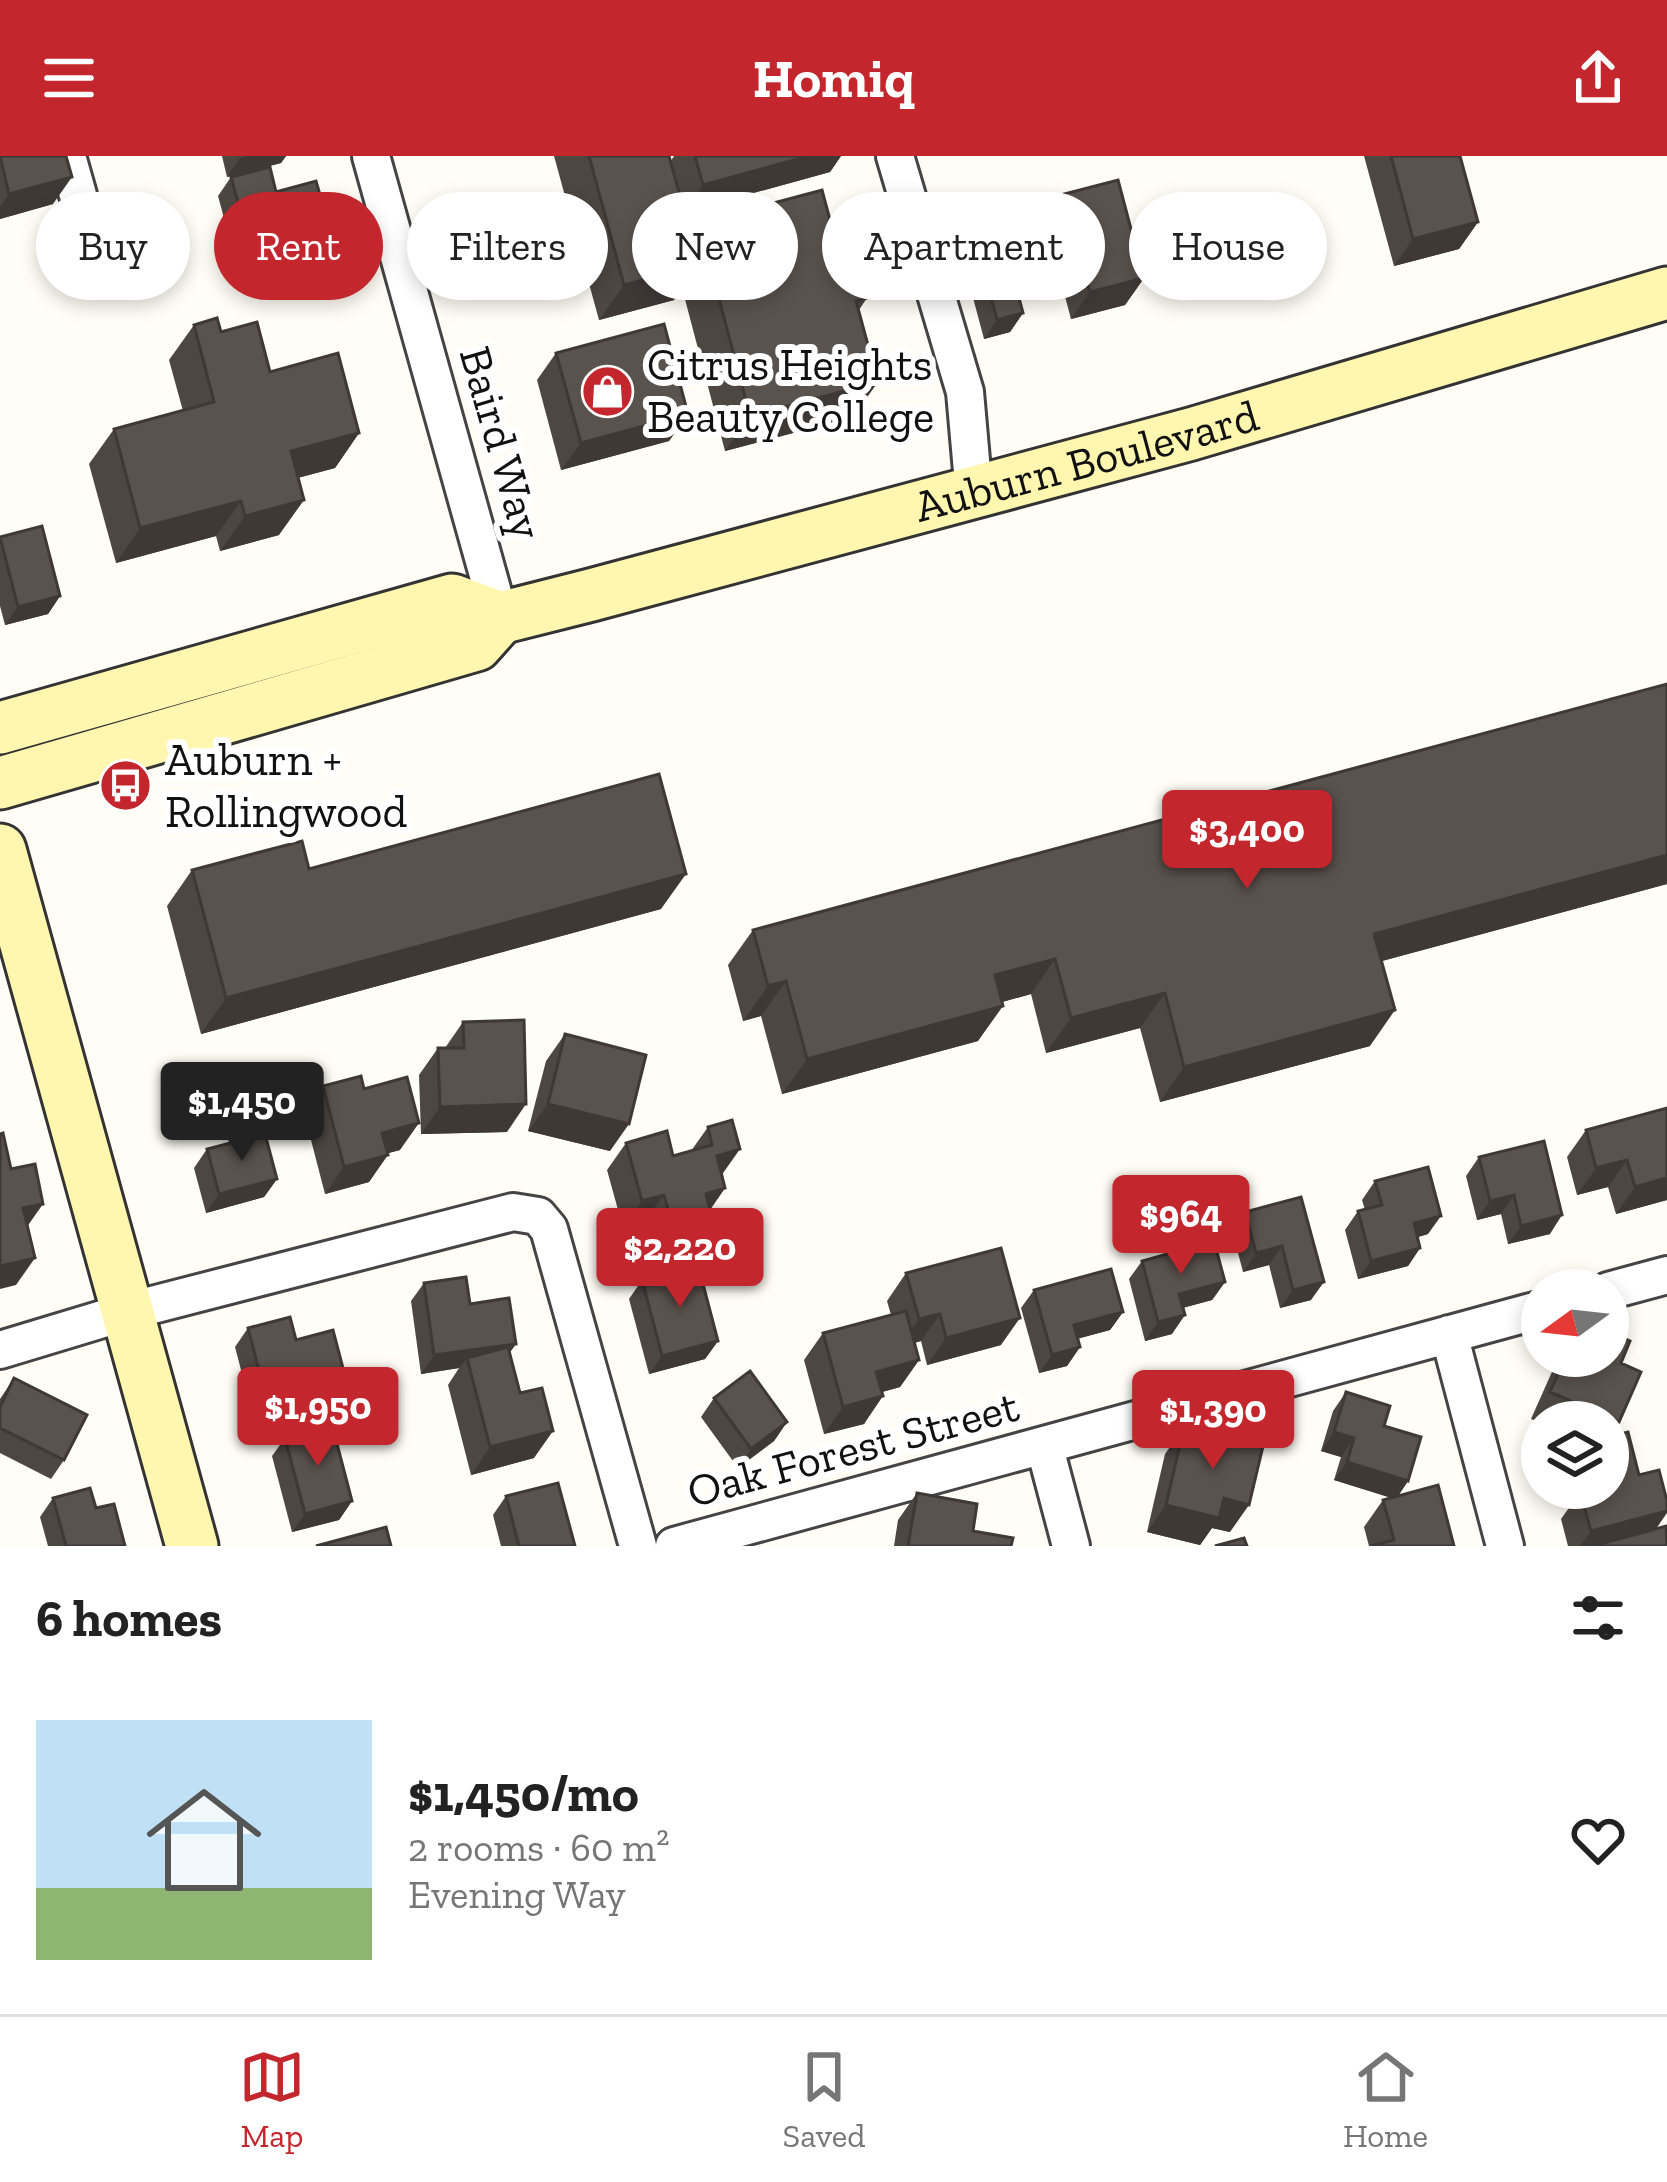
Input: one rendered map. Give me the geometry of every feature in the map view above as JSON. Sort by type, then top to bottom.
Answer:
[{"type":"main road","name":"Auburn Boulevard","points":[[0,783],[476,645],[500,618],[974,494],[1667,293]]},
{"type":"main road","points":[[0,728],[452,600],[500,618]]},
{"type":"main road","points":[[0,850],[193,1546]]},
{"type":"street","points":[[67,156],[77,192]]},
{"type":"street","name":"Baird Way","points":[[371,156],[500,618]]},
{"type":"street","points":[[895,156],[965,392],[974,494]]},
{"type":"street","points":[[0,1350],[129,1311],[514,1212],[538,1216],[550,1229],[638,1546]]},
{"type":"street","points":[[1629,1286],[1667,1275]]},
{"type":"street","name":"Oak Forest Street","points":[[674,1546],[1521,1315]]},
{"type":"street","points":[[1449,1334],[1505,1546]]},
{"type":"street","points":[[1045,1448],[1071,1546]]},
{"type":"building","points":[[0,156],[66,156],[72,177],[9,194]]},
{"type":"building","points":[[589,156],[669,156],[679,192],[632,192],[632,283],[624,285],[608,226],[608,192],[599,192]]},
{"type":"building","points":[[695,156],[809,156],[703,185]]},
{"type":"building","points":[[1391,156],[1460,156],[1478,222],[1413,239]]},
{"type":"building","points":[[270,167],[276,192],[235,192],[231,177]]},
{"type":"building","points":[[1118,180],[1129,221],[1129,282],[1105,288],[1105,192],[1072,192]]},
{"type":"building","points":[[316,181],[319,192],[276,192]]},
{"type":"building","points":[[822,190],[822,300],[860,300],[856,301],[878,382],[750,416],[719,300],[798,300],[798,196]]},
{"type":"building","points":[[992,300],[1020,300],[1023,313],[997,320]]},
{"type":"building","points":[[217,318],[221,332],[257,322],[270,372],[338,353],[359,433],[291,451],[304,500],[245,516],[241,501],[140,528],[114,429],[214,402],[194,325]]},
{"type":"building","points":[[664,324],[688,414],[581,443],[556,353]]},
{"type":"building","points":[[42,526],[60,596],[18,607],[0,537]]},
{"type":"building","points":[[1667,684],[1667,855],[1374,934],[1395,1010],[1184,1067],[1165,993],[1071,1018],[1055,959],[995,975],[1003,1006],[807,1059],[786,981],[768,986],[753,930]]},
{"type":"building","points":[[659,774],[686,874],[226,998],[192,870],[302,841],[309,869]]},
{"type":"building","points":[[524,1020],[526,1104],[440,1107],[438,1048],[464,1048],[463,1022]]},
{"type":"building","points":[[565,1034],[646,1055],[629,1124],[548,1104]]},
{"type":"building","points":[[361,1076],[364,1089],[407,1077],[419,1123],[382,1133],[388,1155],[344,1167],[323,1086]]},
{"type":"building","points":[[1667,1108],[1667,1178],[1635,1187],[1627,1160],[1596,1168],[1586,1130]]},
{"type":"building","points":[[732,1120],[740,1149],[717,1156],[725,1188],[706,1194],[716,1232],[677,1243],[664,1195],[642,1201],[626,1143],[667,1131],[673,1156],[712,1145],[708,1127]]},
{"type":"building","points":[[0,1134],[11,1169],[35,1164],[43,1204],[23,1208],[35,1258],[0,1266]]},
{"type":"building","points":[[265,1134],[277,1179],[219,1194],[207,1149]]},
{"type":"building","points":[[1544,1141],[1562,1215],[1521,1226],[1514,1195],[1490,1201],[1479,1157]]},
{"type":"building","points":[[1428,1167],[1441,1216],[1414,1223],[1420,1248],[1371,1261],[1358,1211],[1382,1205],[1375,1181]]},
{"type":"building","points":[[1301,1197],[1324,1282],[1293,1290],[1282,1246],[1256,1253],[1245,1212]]},
{"type":"building","points":[[1214,1241],[1225,1282],[1179,1294],[1185,1315],[1158,1322],[1142,1261]]},
{"type":"building","points":[[1001,1248],[1020,1318],[946,1338],[940,1314],[919,1319],[906,1273]]},
{"type":"building","points":[[698,1265],[718,1341],[662,1356],[642,1280]]},
{"type":"building","points":[[1111,1269],[1123,1312],[1074,1325],[1080,1347],[1052,1355],[1034,1290]]},
{"type":"building","points":[[466,1277],[470,1304],[509,1298],[516,1344],[434,1355],[424,1283]]},
{"type":"building","points":[[906,1311],[919,1360],[876,1372],[883,1396],[843,1407],[823,1333]]},
{"type":"building","points":[[290,1317],[296,1340],[333,1330],[344,1372],[265,1394],[248,1328]]},
{"type":"building","points":[[508,1347],[520,1393],[542,1388],[553,1431],[490,1447],[467,1358]]},
{"type":"building","points":[[1629,1367],[1641,1372],[1628,1401],[1571,1401],[1550,1392],[1557,1377],[1629,1377]]},
{"type":"building","points":[[750,1371],[787,1422],[751,1449],[714,1398]]},
{"type":"building","points":[[14,1378],[87,1415],[64,1460],[0,1428],[0,1407]]},
{"type":"building","points":[[1346,1392],[1390,1406],[1384,1426],[1421,1437],[1408,1481],[1347,1462],[1354,1438],[1334,1432]]},
{"type":"building","points":[[332,1425],[352,1501],[305,1514],[285,1438]]},
{"type":"building","points":[[1184,1427],[1263,1446],[1249,1505],[1224,1498],[1219,1518],[1166,1505]]},
{"type":"building","points":[[1629,1436],[1639,1475],[1659,1470],[1667,1511],[1591,1531],[1585,1509],[1629,1509]]},
{"type":"building","points":[[558,1483],[575,1546],[519,1546],[506,1496]]},
{"type":"building","points":[[1438,1485],[1454,1546],[1371,1546],[1394,1540],[1383,1500]]},
{"type":"building","points":[[90,1488],[96,1508],[114,1504],[125,1546],[66,1546],[53,1498]]},
{"type":"building","points":[[917,1493],[977,1504],[973,1531],[1013,1538],[1011,1546],[908,1546]]},
{"type":"building","points":[[1666,1526],[1667,1546],[1597,1545]]},
{"type":"building","points":[[386,1527],[391,1546],[316,1546]]},
{"type":"building","points":[[1244,1538],[1247,1546],[1215,1546]]},
{"type":"place","name":"Citrus Heights Beauty College","points":[[608,391]]},
{"type":"place","name":"Auburn + Rollingwood","points":[[126,786]]}]
